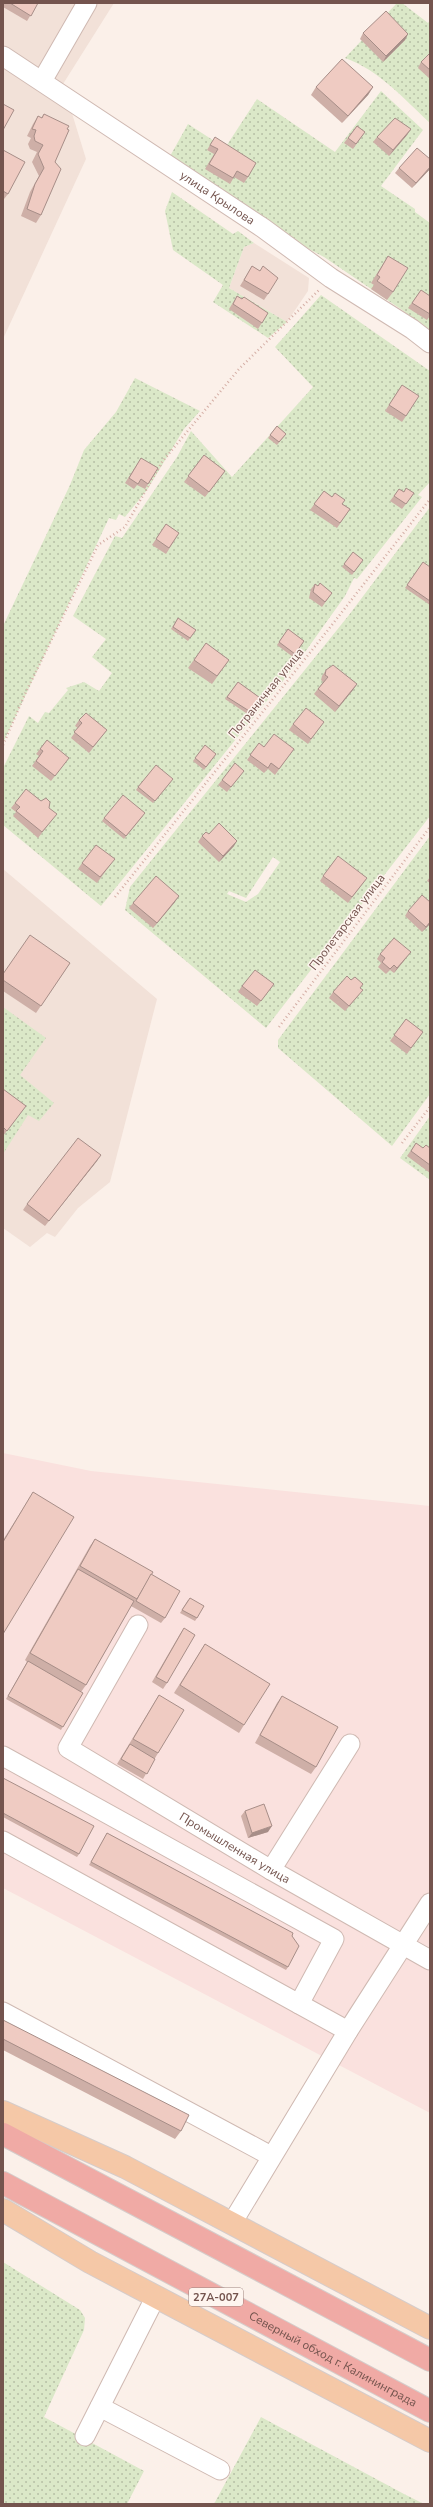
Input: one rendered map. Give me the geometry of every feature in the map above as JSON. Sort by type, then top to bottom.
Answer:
[{"type":"highway","points":[[3,2134],[430,2360]]},
{"type":"highway","name":"Северный обход г. Калининграда","points":[[3,2183],[430,2411]]},
{"type":"main road","points":[[3,2112],[125,2167],[430,2328]]},
{"type":"main road","points":[[3,2210],[90,2262],[430,2441]]},
{"type":"street","points":[[42,81],[87,3]]},
{"type":"street","name":"улица Крылова","points":[[3,56],[263,228],[331,278],[430,343]]},
{"type":"street","name":"Промышленная улица","points":[[138,1625],[68,1748],[272,1870],[402,1946],[430,1960]]},
{"type":"street","points":[[272,1870],[350,1744]]},
{"type":"street","points":[[3,1756],[334,1939],[299,2004]]},
{"type":"street","points":[[3,1841],[348,2031]]},
{"type":"street","points":[[232,2223],[348,2031],[430,1903]]},
{"type":"street","points":[[3,2012],[272,2156]]},
{"type":"street","points":[[85,2436],[156,2296]]},
{"type":"street","points":[[100,2407],[220,2470]]},
{"type":"path","points":[[3,745],[25,694],[98,545],[125,527],[162,462],[239,369],[331,278]]},
{"type":"path","name":"Пограничная улица","points":[[115,897],[430,499]]},
{"type":"path","name":"Пролетарская улица","points":[[279,1027],[430,827]]},
{"type":"path","points":[[402,1143],[430,1107]]},
{"type":"shaded area","points":[[3,3],[114,3],[63,84],[86,159],[3,339]]},
{"type":"shaded area","points":[[254,243],[309,278],[308,291],[287,322],[229,288],[244,247]]},
{"type":"shaded area","points":[[3,869],[157,999],[110,1182],[78,1208],[55,1237],[47,1233],[30,1247],[3,1228]]},
{"type":"shaded area","points":[[3,1453],[91,1471],[430,1506],[430,2113],[3,1888]]},
{"type":"green space","points":[[397,3],[402,3],[428,23],[430,20],[430,123],[401,95],[380,78],[357,63],[345,58]]},
{"type":"green space","points":[[381,91],[423,130],[381,186],[415,209],[415,212],[430,223],[430,337],[403,318],[405,312],[324,257],[275,231],[248,209],[248,206],[169,158],[188,124],[225,148],[257,99],[335,152]]},
{"type":"green space","points":[[172,192],[233,234],[238,231],[254,243],[244,247],[229,288],[287,322],[268,338],[213,302],[223,285],[173,250],[165,211]]},
{"type":"green space","points":[[321,295],[430,371],[430,482],[418,495],[422,497],[357,579],[354,578],[345,596],[295,666],[101,906],[3,825],[3,768],[29,716],[38,723],[45,712],[49,713],[68,690],[66,688],[84,682],[99,691],[112,673],[92,657],[106,639],[73,616],[115,536],[122,538],[177,457],[191,431],[232,477],[313,387],[275,347]]},
{"type":"green space","points":[[135,378],[200,411],[184,429],[147,490],[125,517],[119,514],[116,520],[109,518],[3,743],[3,626],[70,485],[84,450],[116,412]]},
{"type":"green space","points":[[430,507],[430,816],[266,1028],[125,910],[130,887],[349,615]],"holes":[[[273,857],[280,862],[258,894],[246,902],[227,894],[229,891],[246,898]]]},
{"type":"green space","points":[[430,836],[430,1094],[392,1146],[278,1048],[278,1040]]},
{"type":"green space","points":[[3,1007],[46,1038],[20,1075],[54,1103],[39,1121],[28,1115],[3,1154]]},
{"type":"green space","points":[[430,1116],[430,1180],[400,1158]]},
{"type":"green space","points":[[3,2262],[80,2310],[85,2318],[84,2330],[44,2417],[144,2471],[127,2504],[3,2504]]},
{"type":"green space","points":[[261,2417],[404,2494],[424,2504],[214,2504]]},
{"type":"building","points":[[10,3],[38,3],[31,16]]},
{"type":"building","points":[[386,11],[408,34],[386,56],[363,33]]},
{"type":"building","points":[[430,53],[430,70],[421,62]]},
{"type":"building","points":[[342,59],[373,87],[348,116],[316,87]]},
{"type":"building","points":[[3,104],[14,110],[3,130]]},
{"type":"building","points":[[44,114],[69,126],[67,129],[69,130],[55,162],[61,169],[41,215],[27,209],[35,184],[44,168],[38,154],[43,145],[35,141],[34,136],[36,130],[32,129],[38,116],[42,118]]},
{"type":"building","points":[[395,118],[411,129],[393,150],[377,137]]},
{"type":"building","points":[[357,126],[365,132],[356,144],[348,138]]},
{"type":"building","points":[[215,137],[256,163],[248,177],[237,171],[233,178],[209,164],[218,149],[210,145]]},
{"type":"building","points":[[417,148],[430,159],[430,167],[416,183],[399,168]]},
{"type":"building","points":[[3,150],[25,162],[8,194],[3,191]]},
{"type":"building","points":[[388,256],[408,268],[393,292],[377,281],[380,277],[377,275]]},
{"type":"building","points":[[252,266],[260,271],[263,266],[278,278],[268,294],[244,280]]},
{"type":"building","points":[[421,290],[430,296],[430,314],[412,303]]},
{"type":"building","points":[[237,296],[242,299],[244,297],[268,313],[262,323],[233,304]]},
{"type":"building","points":[[402,385],[419,396],[406,416],[389,405]]},
{"type":"building","points":[[277,426],[286,434],[279,442],[270,435]]},
{"type":"building","points":[[204,455],[225,471],[209,492],[188,476]]},
{"type":"building","points":[[141,458],[158,468],[148,484],[141,479],[138,484],[129,478]]},
{"type":"building","points":[[406,488],[414,493],[406,504],[394,496],[399,489],[404,492]]},
{"type":"building","points":[[324,491],[332,497],[335,493],[345,500],[342,504],[350,509],[340,523],[314,504]]},
{"type":"building","points":[[166,524],[179,533],[169,548],[156,539]]},
{"type":"building","points":[[353,552],[363,560],[354,572],[344,564]]},
{"type":"building","points":[[423,562],[430,567],[430,601],[407,585]]},
{"type":"building","points":[[320,583],[332,593],[325,602],[313,592],[315,584],[318,586]]},
{"type":"building","points":[[178,618],[196,630],[190,638],[173,627]]},
{"type":"building","points":[[288,629],[304,641],[295,654],[279,642]]},
{"type":"building","points":[[206,643],[229,660],[217,676],[194,660]]},
{"type":"building","points":[[333,665],[357,684],[339,706],[318,689],[328,677],[325,675],[326,670]]},
{"type":"building","points":[[238,682],[263,700],[254,714],[227,697]]},
{"type":"building","points":[[306,708],[324,722],[311,739],[293,724]]},
{"type":"building","points":[[86,713],[107,730],[93,747],[74,732],[82,723],[79,720]]},
{"type":"building","points":[[274,734],[294,749],[279,769],[271,763],[268,768],[250,755],[259,743],[264,747]]},
{"type":"building","points":[[47,740],[69,758],[55,776],[36,761],[43,751],[40,749]]},
{"type":"building","points":[[205,745],[216,754],[206,767],[195,758]]},
{"type":"building","points":[[235,763],[244,771],[231,787],[222,780]]},
{"type":"building","points":[[156,765],[173,779],[155,801],[138,787]]},
{"type":"building","points":[[26,789],[41,801],[46,798],[50,802],[49,808],[57,814],[42,832],[16,811],[20,807],[15,803]]},
{"type":"building","points":[[123,795],[145,813],[126,836],[104,818]]},
{"type":"building","points":[[219,823],[237,841],[223,856],[202,836],[206,832],[209,834]]},
{"type":"building","points":[[96,845],[115,859],[100,877],[82,863]]},
{"type":"building","points":[[338,856],[367,878],[352,897],[323,876]]},
{"type":"building","points":[[156,876],[179,896],[157,923],[133,903]]},
{"type":"building","points":[[422,895],[430,902],[430,922],[426,927],[408,911]]},
{"type":"building","points":[[30,935],[70,963],[41,1006],[3,980],[3,974]]},
{"type":"building","points":[[394,938],[411,952],[397,968],[394,965],[390,969],[382,962],[385,958],[380,954]]},
{"type":"building","points":[[255,970],[274,984],[261,1001],[242,986]]},
{"type":"building","points":[[347,976],[351,980],[355,977],[363,984],[360,988],[363,990],[349,1006],[333,992]]},
{"type":"building","points":[[406,1019],[423,1032],[411,1048],[394,1035]]},
{"type":"building","points":[[3,1089],[26,1106],[7,1131],[3,1127]]},
{"type":"building","points":[[78,1138],[101,1155],[49,1221],[27,1204]]},
{"type":"building","points":[[416,1143],[423,1148],[426,1145],[430,1148],[430,1165],[411,1151]]},
{"type":"building","points":[[33,1492],[74,1517],[3,1634],[3,1542]]},
{"type":"building","points":[[95,1539],[153,1572],[137,1599],[80,1566]]},
{"type":"building","points":[[78,1569],[134,1601],[86,1685],[30,1653]]},
{"type":"building","points":[[151,1574],[180,1591],[165,1618],[136,1601]]},
{"type":"building","points":[[190,1598],[204,1606],[197,1618],[182,1610]]},
{"type":"building","points":[[184,1628],[195,1635],[167,1683],[156,1677]]},
{"type":"building","points":[[205,1644],[270,1684],[244,1725],[180,1685]]},
{"type":"building","points":[[28,1661],[83,1693],[63,1727],[8,1696]]},
{"type":"building","points":[[159,1695],[184,1710],[158,1753],[133,1739]]},
{"type":"building","points":[[282,1696],[338,1727],[316,1767],[260,1735]]},
{"type":"building","points":[[130,1744],[155,1759],[147,1774],[121,1759]]},
{"type":"building","points":[[3,1778],[94,1826],[79,1854],[3,1813]]},
{"type":"building","points":[[264,1804],[272,1826],[252,1833],[245,1811]]},
{"type":"building","points":[[107,1833],[293,1933],[292,1936],[299,1946],[288,1967],[91,1862]]},
{"type":"building","points":[[3,2020],[189,2115],[181,2131],[3,2039]]}]
